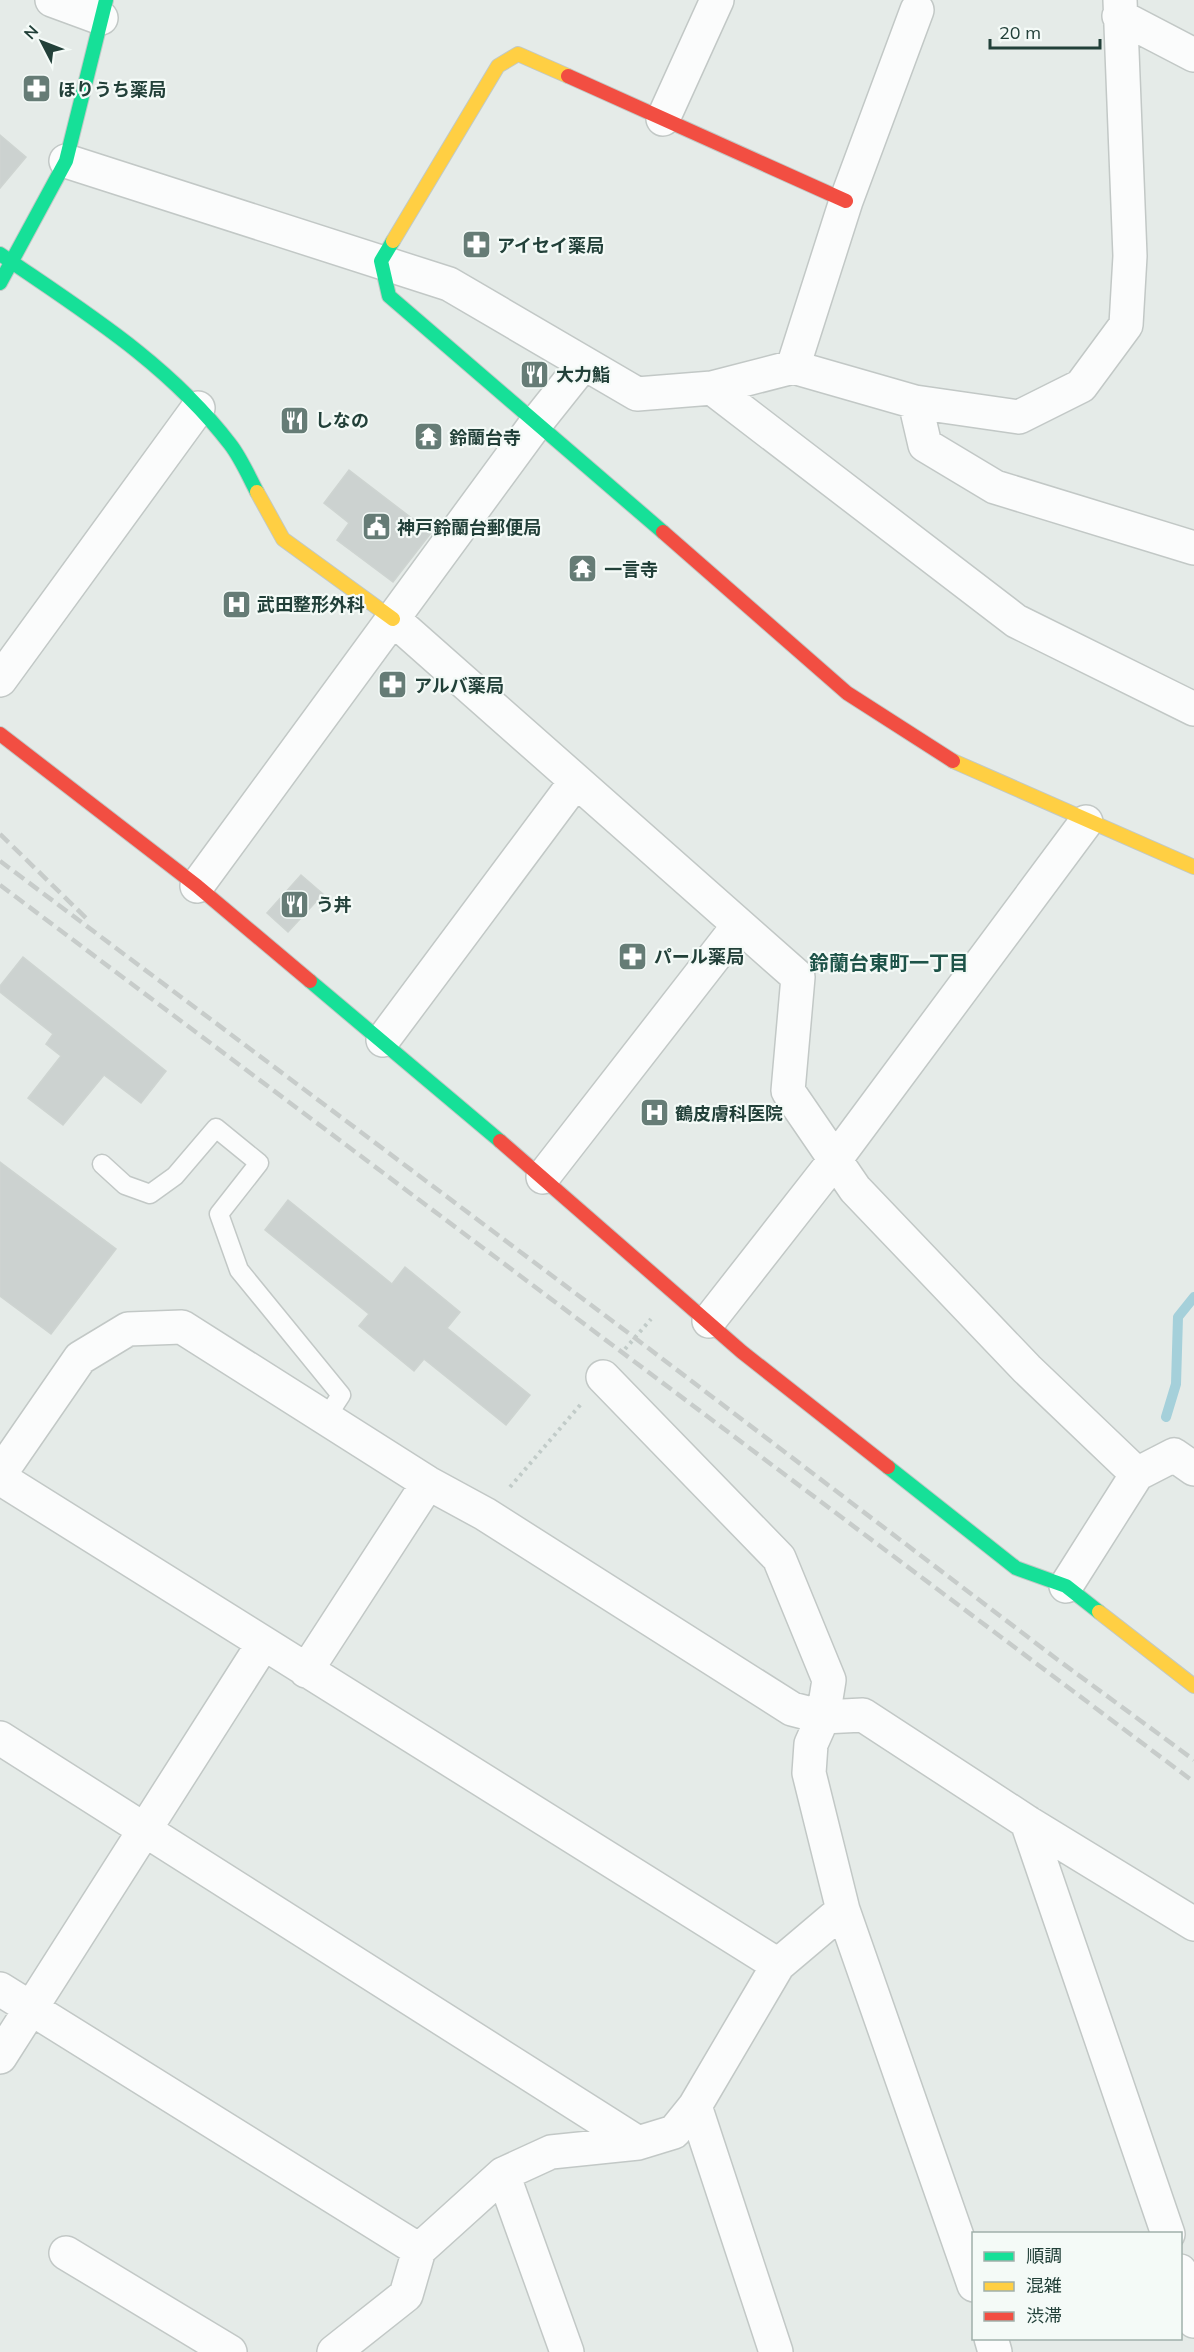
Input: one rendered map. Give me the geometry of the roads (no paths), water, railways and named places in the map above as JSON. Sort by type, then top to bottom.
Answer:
[{"type":"street","points":[[0,283],[66,161],[104,9],[52,0]]},
{"type":"street","points":[[663,119],[717,0]]},
{"type":"street","points":[[66,161],[449,284],[637,394],[712,388],[794,367],[915,402],[1019,417],[1082,387],[1126,324],[1130,256],[1119,8]]},
{"type":"street","points":[[1119,8],[1194,55]]},
{"type":"street","points":[[794,367],[846,201],[917,10]]},
{"type":"street","points":[[846,201],[518,54],[498,66],[381,261],[389,296],[847,693],[955,763],[1086,822],[1194,867]]},
{"type":"street","points":[[0,254],[127,341],[169,377],[231,445],[283,539],[393,619],[798,977],[788,1092],[855,1189],[1011,1352],[1137,1474]]},
{"type":"street","points":[[197,886],[537,422],[584,363]]},
{"type":"street","points":[[712,388],[1016,621],[1194,709]]},
{"type":"street","points":[[915,402],[925,445],[995,487],[1194,548]]},
{"type":"street","points":[[0,680],[198,408]]},
{"type":"street","points":[[0,734],[197,886],[383,1040],[742,1352],[1016,1568],[1066,1586],[1194,1686]]},
{"type":"street","points":[[383,1040],[576,781]]},
{"type":"street","points":[[709,1321],[836,1160],[1086,822]]},
{"type":"street","points":[[543,1177],[739,925]]},
{"type":"street","points":[[0,1474],[80,1358],[128,1329],[182,1327],[428,1483],[485,1514],[792,1709],[823,1717],[862,1715],[1027,1822],[1194,1924]]},
{"type":"street","points":[[603,1377],[778,1558],[829,1680],[823,1717],[811,1744],[809,1773],[843,1910],[972,2279]]},
{"type":"street","points":[[1066,1586],[1137,1474],[1187,1454]]},
{"type":"street","points":[[0,1478],[778,1965]]},
{"type":"street","points":[[306,1671],[428,1483]]},
{"type":"street","points":[[0,2057],[263,1644]]},
{"type":"street","points":[[0,1738],[638,2143]]},
{"type":"street","points":[[1027,1822],[1167,2232]]},
{"type":"street","points":[[334,2352],[406,2295],[419,2250],[503,2174],[551,2152],[638,2143],[674,2132],[694,2106],[778,1965],[843,1910]]},
{"type":"street","points":[[0,1989],[419,2250]]},
{"type":"street","points":[[694,2106],[776,2352]]},
{"type":"street","points":[[503,2174],[567,2352]]},
{"type":"street","points":[[66,2253],[230,2352]]},
{"type":"street","points":[[1182,2278],[1194,2320]]},
{"type":"lane","points":[[102,1164],[125,1185],[150,1194],[175,1176],[216,1128],[258,1163],[219,1214],[239,1270],[341,1395],[326,1418]]},
{"type":"waterway","points":[[1166,1417],[1176,1384],[1178,1317],[1194,1297]]},
{"type":"railway","points":[[0,834],[86,918]]},
{"type":"railway","points":[[0,861],[635,1338],[1058,1660],[1194,1760]]},
{"type":"railway","points":[[0,885],[1194,1782]]},
{"type":"place","name":"ほりうち薬局","points":[[37,89]]},
{"type":"place","name":"アイセイ薬局","points":[[476,245]]},
{"type":"place","name":"大力鮨","points":[[535,374]]},
{"type":"place","name":"しなの","points":[[294,420]]},
{"type":"place","name":"鈴蘭台寺","points":[[428,437]]},
{"type":"place","name":"神戸鈴蘭台郵便局","points":[[376,527]]},
{"type":"place","name":"一言寺","points":[[583,569]]},
{"type":"place","name":"武田整形外科","points":[[236,604]]},
{"type":"place","name":"アルバ薬局","points":[[393,685]]},
{"type":"place","name":"う丼","points":[[295,904]]},
{"type":"place","name":"パール薬局","points":[[633,956]]},
{"type":"place","name":"鶴皮膚科医院","points":[[654,1113]]},
{"type":"district","name":"鈴蘭台東町一丁目","points":[[889,962]]}]
